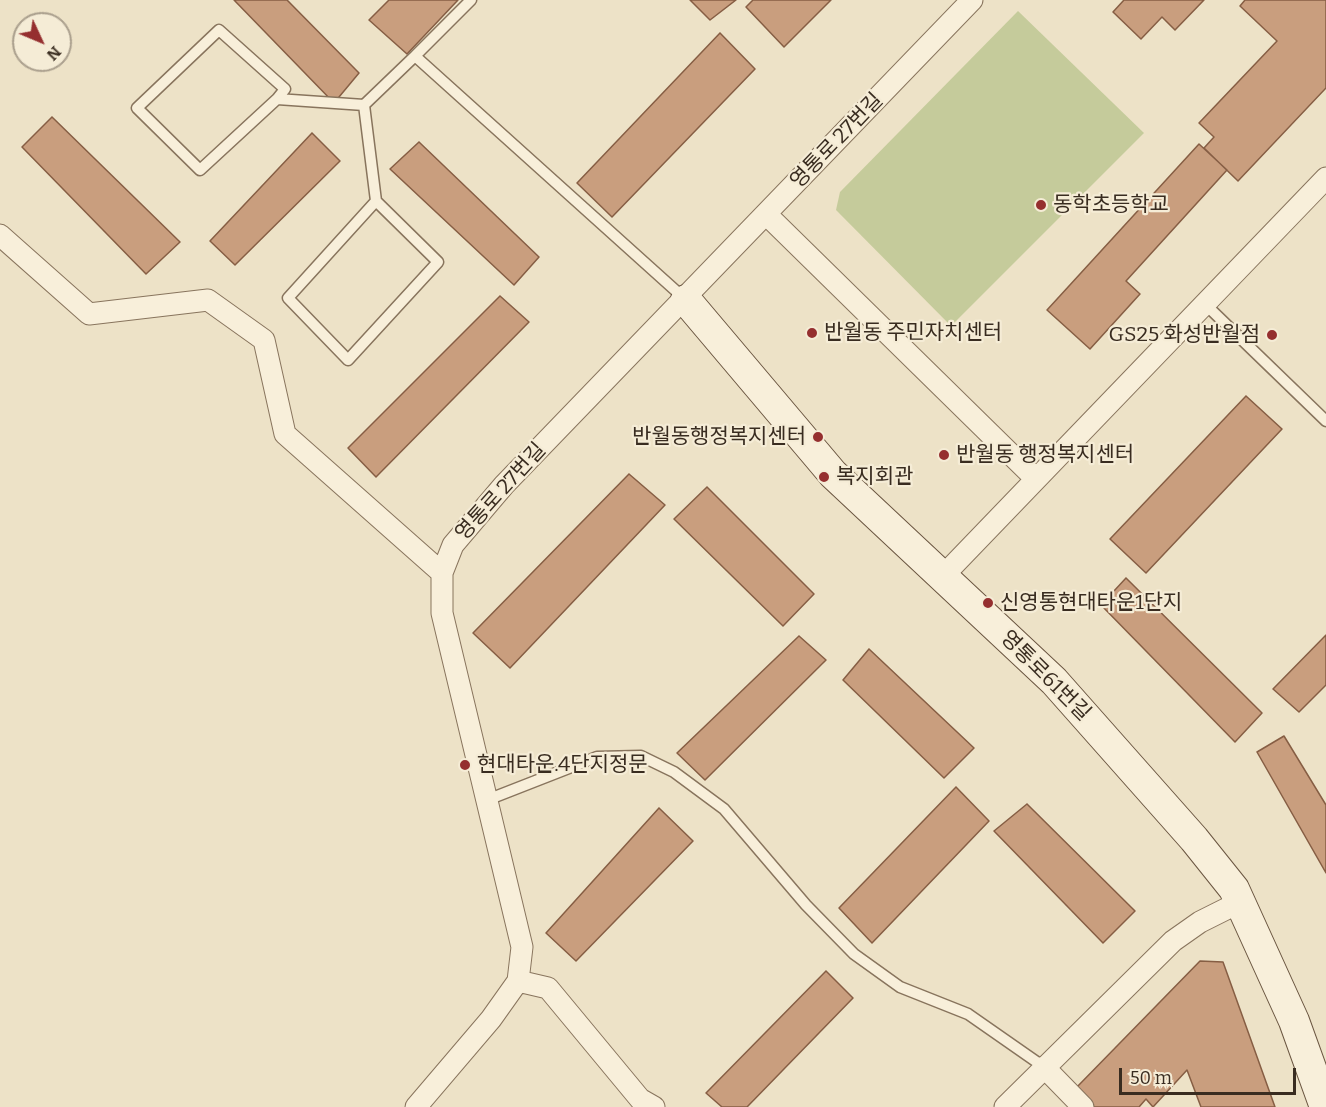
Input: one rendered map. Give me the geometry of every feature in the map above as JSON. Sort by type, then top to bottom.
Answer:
[{"type":"street","name":"영통로 27번길","points":[[416,1107],[491,1019],[518,981],[522,947],[442,613],[442,573],[453,545],[504,485],[686,300],[972,0]]},
{"type":"street","points":[[942,577],[1326,178]]},
{"type":"street","points":[[767,215],[1036,479]]},
{"type":"street","points":[[0,235],[89,314],[207,300],[264,340],[285,434],[442,573]]},
{"type":"street","name":"영통로61번길","points":[[686,300],[833,474],[1054,681],[1194,839],[1234,889],[1294,1021],[1325,1107]]},
{"type":"street","points":[[1005,1107],[1173,941],[1200,922],[1240,902]]},
{"type":"street","points":[[522,947],[548,988],[640,1099],[654,1107]]},
{"type":"street","points":[[518,981],[548,988]]},
{"type":"street","points":[[1044,1066],[1083,1107]]},
{"type":"lane","points":[[277,99],[285,89],[219,30],[137,108],[200,170],[277,99],[364,105],[471,0]]},
{"type":"lane","points":[[415,56],[686,300]]},
{"type":"lane","points":[[364,105],[376,201],[438,262],[348,360],[288,298],[376,201]]},
{"type":"lane","points":[[1205,304],[1326,421]]},
{"type":"lane","points":[[487,800],[597,757],[640,756],[666,768],[724,809],[806,905],[854,954],[900,987],[968,1014],[1044,1066]]},
{"type":"green space","points":[[1018,11],[1144,133],[951,326],[836,210],[840,192]]},
{"type":"building","points":[[234,0],[287,0],[359,73],[334,103]]},
{"type":"building","points":[[389,0],[458,0],[407,54],[369,20]]},
{"type":"building","points":[[690,0],[736,0],[710,20]]},
{"type":"building","points":[[753,0],[831,0],[784,47],[746,7]]},
{"type":"building","points":[[1124,0],[1204,0],[1175,30],[1162,17],[1141,39],[1113,12]]},
{"type":"building","points":[[1245,0],[1326,0],[1326,88],[1238,181],[1204,148],[1214,137],[1199,123],[1277,41],[1240,6]]},
{"type":"building","points":[[720,33],[755,69],[612,217],[577,183]]},
{"type":"building","points":[[52,117],[180,242],[146,274],[22,147]]},
{"type":"building","points":[[312,133],[340,161],[235,265],[210,241]]},
{"type":"building","points":[[419,142],[539,257],[514,285],[390,169]]},
{"type":"building","points":[[1199,144],[1227,170],[1126,281],[1140,294],[1090,349],[1047,310]]},
{"type":"building","points":[[500,296],[529,322],[376,477],[348,448]]},
{"type":"building","points":[[1246,396],[1282,429],[1146,573],[1110,539]]},
{"type":"building","points":[[629,474],[665,505],[510,668],[473,633]]},
{"type":"building","points":[[707,487],[814,594],[783,626],[674,519]]},
{"type":"building","points":[[1126,578],[1262,713],[1235,742],[1101,605]]},
{"type":"building","points":[[1326,635],[1326,685],[1299,712],[1273,689]]},
{"type":"building","points":[[799,636],[826,660],[705,780],[677,753]]},
{"type":"building","points":[[869,649],[974,748],[944,778],[843,680]]},
{"type":"building","points":[[1284,736],[1326,805],[1326,873],[1257,752]]},
{"type":"building","points":[[956,787],[989,821],[872,943],[839,908]]},
{"type":"building","points":[[1027,804],[1135,911],[1103,943],[994,831]]},
{"type":"building","points":[[659,808],[693,841],[576,961],[546,933]]},
{"type":"building","points":[[1200,961],[1223,962],[1275,1107],[1201,1107],[1187,1070],[1153,1107],[1146,1099],[1139,1107],[1093,1107],[1075,1089]]},
{"type":"building","points":[[826,971],[853,998],[747,1107],[722,1107],[706,1093]]},
{"type":"place","name":"동학초등학교","points":[[1041,205]]},
{"type":"place","name":"반월동 주민자치센터","points":[[812,333]]},
{"type":"place","name":"GS25 화성반월점","points":[[1272,335]]},
{"type":"place","name":"반월동행정복지센터","points":[[818,437]]},
{"type":"place","name":"반월동 행정복지센터","points":[[944,455]]},
{"type":"place","name":"복지회관","points":[[824,477]]},
{"type":"place","name":"신영통현대타운1단지","points":[[988,603]]},
{"type":"place","name":"현대타운.4단지정문","points":[[465,765]]}]
